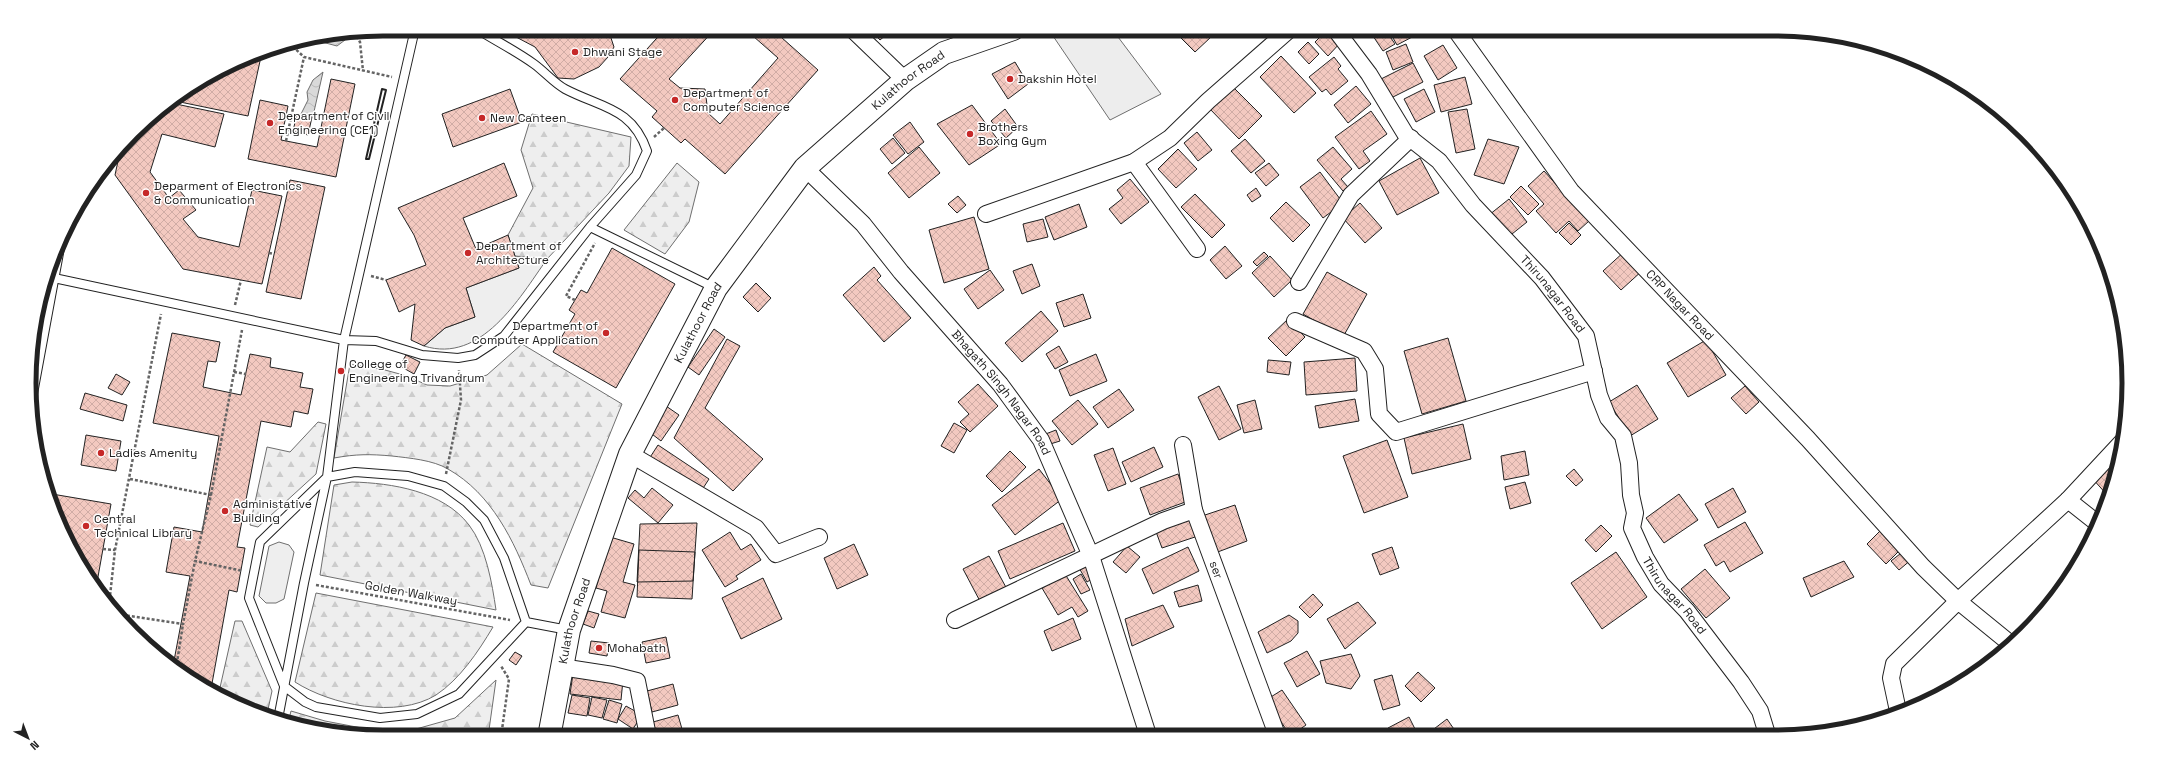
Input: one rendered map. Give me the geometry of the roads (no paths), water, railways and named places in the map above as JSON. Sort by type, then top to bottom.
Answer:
[{"type":"main road","name":"Kulathoor Road","points":[[550,730],[569,630],[630,454],[716,288],[805,168],[905,80],[944,53],[993,36]]},
{"type":"street","points":[[859,36],[905,80]]},
{"type":"street","points":[[986,214],[1134,162],[1170,138],[1208,101],[1282,36]]},
{"type":"street","name":"Thirunagar Road","points":[[1340,36],[1369,74],[1406,135],[1439,161],[1473,205],[1542,278],[1586,336],[1599,395],[1608,418],[1623,436],[1630,463],[1631,494],[1635,513],[1632,528],[1645,557],[1661,584],[1687,611],[1724,658],[1760,711],[1766,730]]},
{"type":"street","name":"CRP Nagar Road","points":[[1460,36],[1571,191],[1808,439],[1923,567],[1958,601],[2008,640]]},
{"type":"street","points":[[1300,282],[1351,195],[1411,138]]},
{"type":"street","points":[[1134,162],[1197,250]]},
{"type":"street","name":"Bhagath Singh Nagar Road","points":[[805,168],[863,224],[901,272],[1004,390],[1041,440],[1091,556],[1146,730]]},
{"type":"street","points":[[1295,321],[1364,351],[1375,369],[1379,414],[1396,432],[1594,371]]},
{"type":"street","name":"ser","points":[[1182,445],[1194,510],[1275,730]]},
{"type":"street","points":[[1897,708],[1892,678],[1894,664],[1958,601],[2068,500],[2115,449]]},
{"type":"street","points":[[630,454],[756,528],[776,554],[819,537]]},
{"type":"street","points":[[2068,500],[2094,520]]},
{"type":"street","points":[[955,620],[1163,522],[1194,510]]},
{"type":"street","points":[[561,667],[613,675],[636,681],[647,730]]},
{"type":"lane","points":[[279,714],[327,477],[344,340],[402,79],[413,36]]},
{"type":"lane","points":[[54,278],[244,320],[344,340],[376,341],[422,355],[458,358],[475,355],[504,336],[590,227],[636,175],[647,151],[638,131],[626,118],[608,106],[565,89],[533,64],[488,36]]},
{"type":"lane","points":[[590,227],[716,288]]},
{"type":"lane","points":[[36,375],[57,264]]},
{"type":"lane","points":[[355,472],[384,472],[408,476],[444,486],[466,502],[484,520],[504,558],[526,622],[459,694],[417,714],[380,718],[323,708],[305,702],[284,686],[249,598],[260,542],[327,477],[355,472]]},
{"type":"lane","points":[[526,622],[569,630]]},
{"type":"water","points":[[340,39],[345,40],[337,46],[322,42]]},
{"type":"water","points":[[323,72],[313,116],[301,114],[308,100],[307,92],[313,80]]},
{"type":"place","name":"Dhwani Stage","points":[[575,52]]},
{"type":"place","name":"Dakshin Hotel","points":[[1010,79]]},
{"type":"place","name":"Department of Computer Science","points":[[675,100]]},
{"type":"place","name":"New Canteen","points":[[482,118]]},
{"type":"place","name":"Department of Civil Engineering (CE1)","points":[[270,123]]},
{"type":"place","name":"Brothers Boxing Gym","points":[[970,134]]},
{"type":"place","name":"Deparment of Electronics & Communication","points":[[146,193]]},
{"type":"place","name":"Department of Architecture","points":[[468,253]]},
{"type":"place","name":"Department of Computer Application","points":[[606,333]]},
{"type":"place","name":"College of Engineering Trivandrum","points":[[341,371]]},
{"type":"place","name":"Ladies Amenity","points":[[101,453]]},
{"type":"place","name":"Administative Building","points":[[225,511]]},
{"type":"place","name":"Central Technical Library","points":[[86,526]]},
{"type":"place","name":"Mohabath","points":[[599,648]]}]
